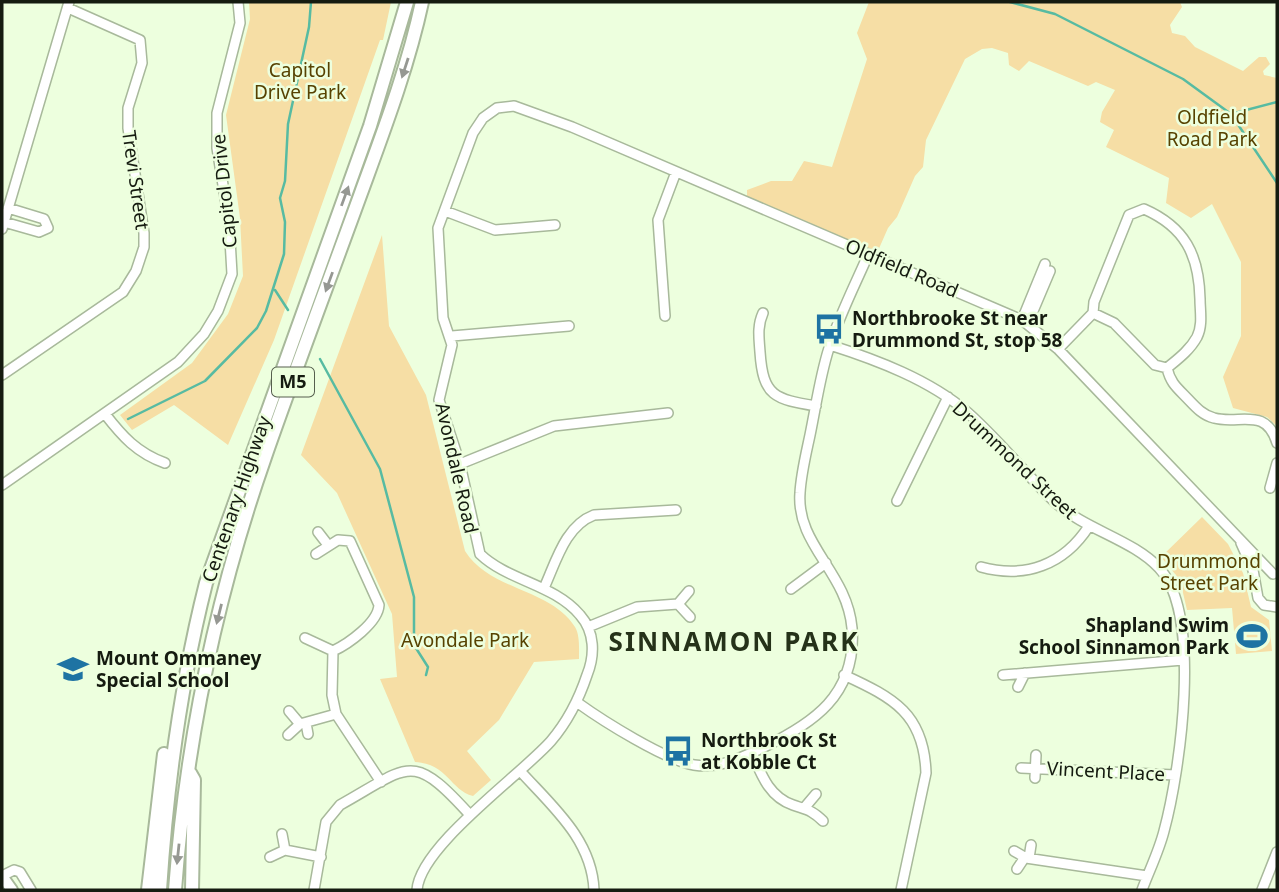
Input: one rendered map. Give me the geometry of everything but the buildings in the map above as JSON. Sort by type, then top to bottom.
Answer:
[{"type":"highway","name":"Centenary Highway","points":[[160,890],[179,701],[196,624],[221,534],[370,126],[407,2]]},
{"type":"highway","name":"Centenary Highway","points":[[174,890],[188,769],[207,662],[242,529],[382,136],[407,62],[422,2]]},
{"type":"highway","points":[[148,890],[170,716],[179,701]]},
{"type":"highway","points":[[188,769],[194,780],[192,890]]},
{"type":"main road","points":[[2,876],[12,890]]},
{"type":"street","name":"Capitol Drive","points":[[2,485],[186,355],[211,323],[232,274],[217,113],[240,23],[238,2]]},
{"type":"street","points":[[8,208],[44,219],[48,228],[39,232],[3,226],[8,208],[68,5]]},
{"type":"street","name":"Trevi Street","points":[[2,374],[123,292],[136,271],[144,247],[128,128],[128,108],[142,63],[140,40],[68,5]]},
{"type":"street","name":"Oldfield Road","points":[[497,108],[525,108],[1025,321],[1058,349],[1275,574]]},
{"type":"street","name":"Avondale Road","points":[[497,108],[477,125],[438,228],[443,318],[452,336],[439,400],[460,464],[475,544],[480,554],[569,604],[588,627]]},
{"type":"street","points":[[665,316],[658,220],[676,172]]},
{"type":"street","points":[[1058,349],[1093,313],[1094,302],[1129,215],[1144,209],[1162,217],[1189,243],[1200,276],[1200,327],[1197,337],[1167,368]]},
{"type":"street","points":[[445,211],[495,230],[555,225]]},
{"type":"street","points":[[578,703],[603,721],[690,764],[720,765],[752,753],[798,731],[820,715],[844,675],[851,650],[850,613],[838,579],[806,532],[800,513],[802,475],[830,345],[868,255]]},
{"type":"street","points":[[1025,321],[1047,267]]},
{"type":"street","points":[[763,313],[759,334],[763,383],[771,393],[782,399],[816,406]]},
{"type":"street","points":[[1093,313],[1114,323],[1155,365],[1167,368]]},
{"type":"street","points":[[452,336],[569,326]]},
{"type":"street","name":"Drummond Street","points":[[830,345],[948,397],[968,413],[1056,502],[1088,526],[1147,558],[1167,576],[1178,599],[1184,718],[1164,832],[1142,890]]},
{"type":"street","points":[[1167,368],[1170,381],[1202,413],[1214,418],[1255,419],[1271,429],[1277,443]]},
{"type":"street","points":[[897,501],[948,397]]},
{"type":"street","points":[[460,464],[554,426],[668,413]]},
{"type":"street","points":[[105,414],[126,441],[148,456],[165,463]]},
{"type":"street","points":[[1270,488],[1277,463]]},
{"type":"street","points":[[544,588],[572,530],[583,520],[594,515],[676,510]]},
{"type":"street","points":[[981,567],[1016,572],[1037,569],[1057,560],[1079,542],[1088,526]]},
{"type":"street","points":[[318,533],[328,545]]},
{"type":"street","name":"Oldfield Road","points":[[1239,538],[1253,570],[1261,602],[1273,607],[1277,620]]},
{"type":"street","points":[[316,554],[342,539],[354,545],[379,605],[376,615],[345,645],[333,651]]},
{"type":"street","points":[[791,589],[826,563]]},
{"type":"street","points":[[1257,588],[1263,578],[1275,574]]},
{"type":"street","points":[[417,890],[420,879],[438,851],[470,815],[521,772],[553,739],[578,703],[593,655],[588,627],[637,607],[678,604],[688,592]]},
{"type":"street","points":[[678,604],[690,617]]},
{"type":"street","points":[[304,638],[333,651]]},
{"type":"street","points":[[333,651],[332,695],[336,714],[381,782]]},
{"type":"street","points":[[1003,675],[1183,660]]},
{"type":"street","points":[[1008,663],[1021,673]]},
{"type":"street","points":[[1018,687],[1021,673]]},
{"type":"street","points":[[844,675],[895,701],[915,726],[925,753],[926,773],[901,890]]},
{"type":"street","points":[[289,711],[303,724],[308,734]]},
{"type":"street","points":[[288,735],[303,724],[336,714]]},
{"type":"street","points":[[752,753],[775,794],[789,803],[805,807],[823,821]]},
{"type":"street","name":"Vincent Place","points":[[1036,755],[1036,773]]},
{"type":"street","name":"Vincent Place","points":[[1021,768],[1036,773],[1175,775]]},
{"type":"street","points":[[314,890],[327,822],[332,813],[400,771],[426,773],[439,781],[470,815]]},
{"type":"street","points":[[521,772],[574,832],[589,858],[594,890]]},
{"type":"street","points":[[805,807],[816,794]]},
{"type":"street","points":[[282,834],[285,850]]},
{"type":"street","points":[[1017,869],[1027,858],[1031,845]]},
{"type":"street","points":[[270,857],[285,850],[321,857]]},
{"type":"street","points":[[1014,851],[1027,858],[1147,876]]},
{"type":"street","points":[[1262,890],[1277,852]]},
{"type":"street","points":[[2,876],[13,870],[20,872],[31,890]]},
{"type":"green space","name":"Capitol Drive Park","points":[[249,2],[391,2],[383,40],[380,40],[274,340],[228,445],[174,405],[132,430],[120,415],[192,363],[228,314],[243,276],[240,218],[226,115],[250,19]]},
{"type":"green space","name":"Oldfield Road Park","points":[[869,2],[1180,2],[1182,7],[1170,25],[1172,33],[1185,36],[1195,47],[1243,71],[1259,57],[1266,57],[1270,64],[1263,71],[1264,75],[1277,78],[1277,426],[1267,417],[1233,408],[1223,377],[1241,336],[1241,262],[1212,204],[1191,218],[1166,203],[1169,178],[1106,147],[1114,130],[1100,122],[1102,112],[1115,90],[1096,82],[1088,86],[1029,61],[1019,71],[1009,65],[1008,53],[992,48],[982,49],[965,59],[926,140],[923,167],[915,176],[877,253],[747,198],[747,190],[771,181],[792,181],[804,161],[832,167],[867,59],[857,33]]},
{"type":"green space","name":"Avondale Park","points":[[382,235],[389,326],[426,395],[465,551],[489,574],[551,604],[564,614],[577,630],[579,659],[534,662],[499,720],[467,751],[491,780],[473,796],[465,793],[435,767],[415,762],[380,679],[397,677],[392,614],[337,493],[301,455]]},
{"type":"green space","name":"Drummond Street Park","points":[[1202,517],[1228,544],[1243,573],[1251,607],[1269,620],[1272,651],[1236,654],[1232,608],[1187,610],[1180,580],[1161,557]]},
{"type":"waterway","points":[[128,419],[205,381],[257,328],[266,311],[284,254],[285,222],[280,198],[285,181],[288,124],[309,27],[311,2]]},
{"type":"waterway","points":[[1010,2],[1055,14],[1183,79],[1231,114],[1277,183]]},
{"type":"waterway","points":[[1231,114],[1277,102]]},
{"type":"waterway","points":[[275,290],[288,310]]},
{"type":"waterway","points":[[320,359],[380,469],[414,597],[414,645],[428,667],[426,675]]},
{"type":"place","name":"Northbrooke St near Drummond St, stop 58","points":[[829,329]]},
{"type":"place","name":"Shapland Swim School Sinnamon Park","points":[[1252,636]]},
{"type":"place","name":"Mount Ommaney Special School","points":[[73,669]]},
{"type":"place","name":"Northbrook St at Kobble Ct","points":[[678,751]]},
{"type":"district","name":"SINNAMON PARK","points":[[734,642]]}]
